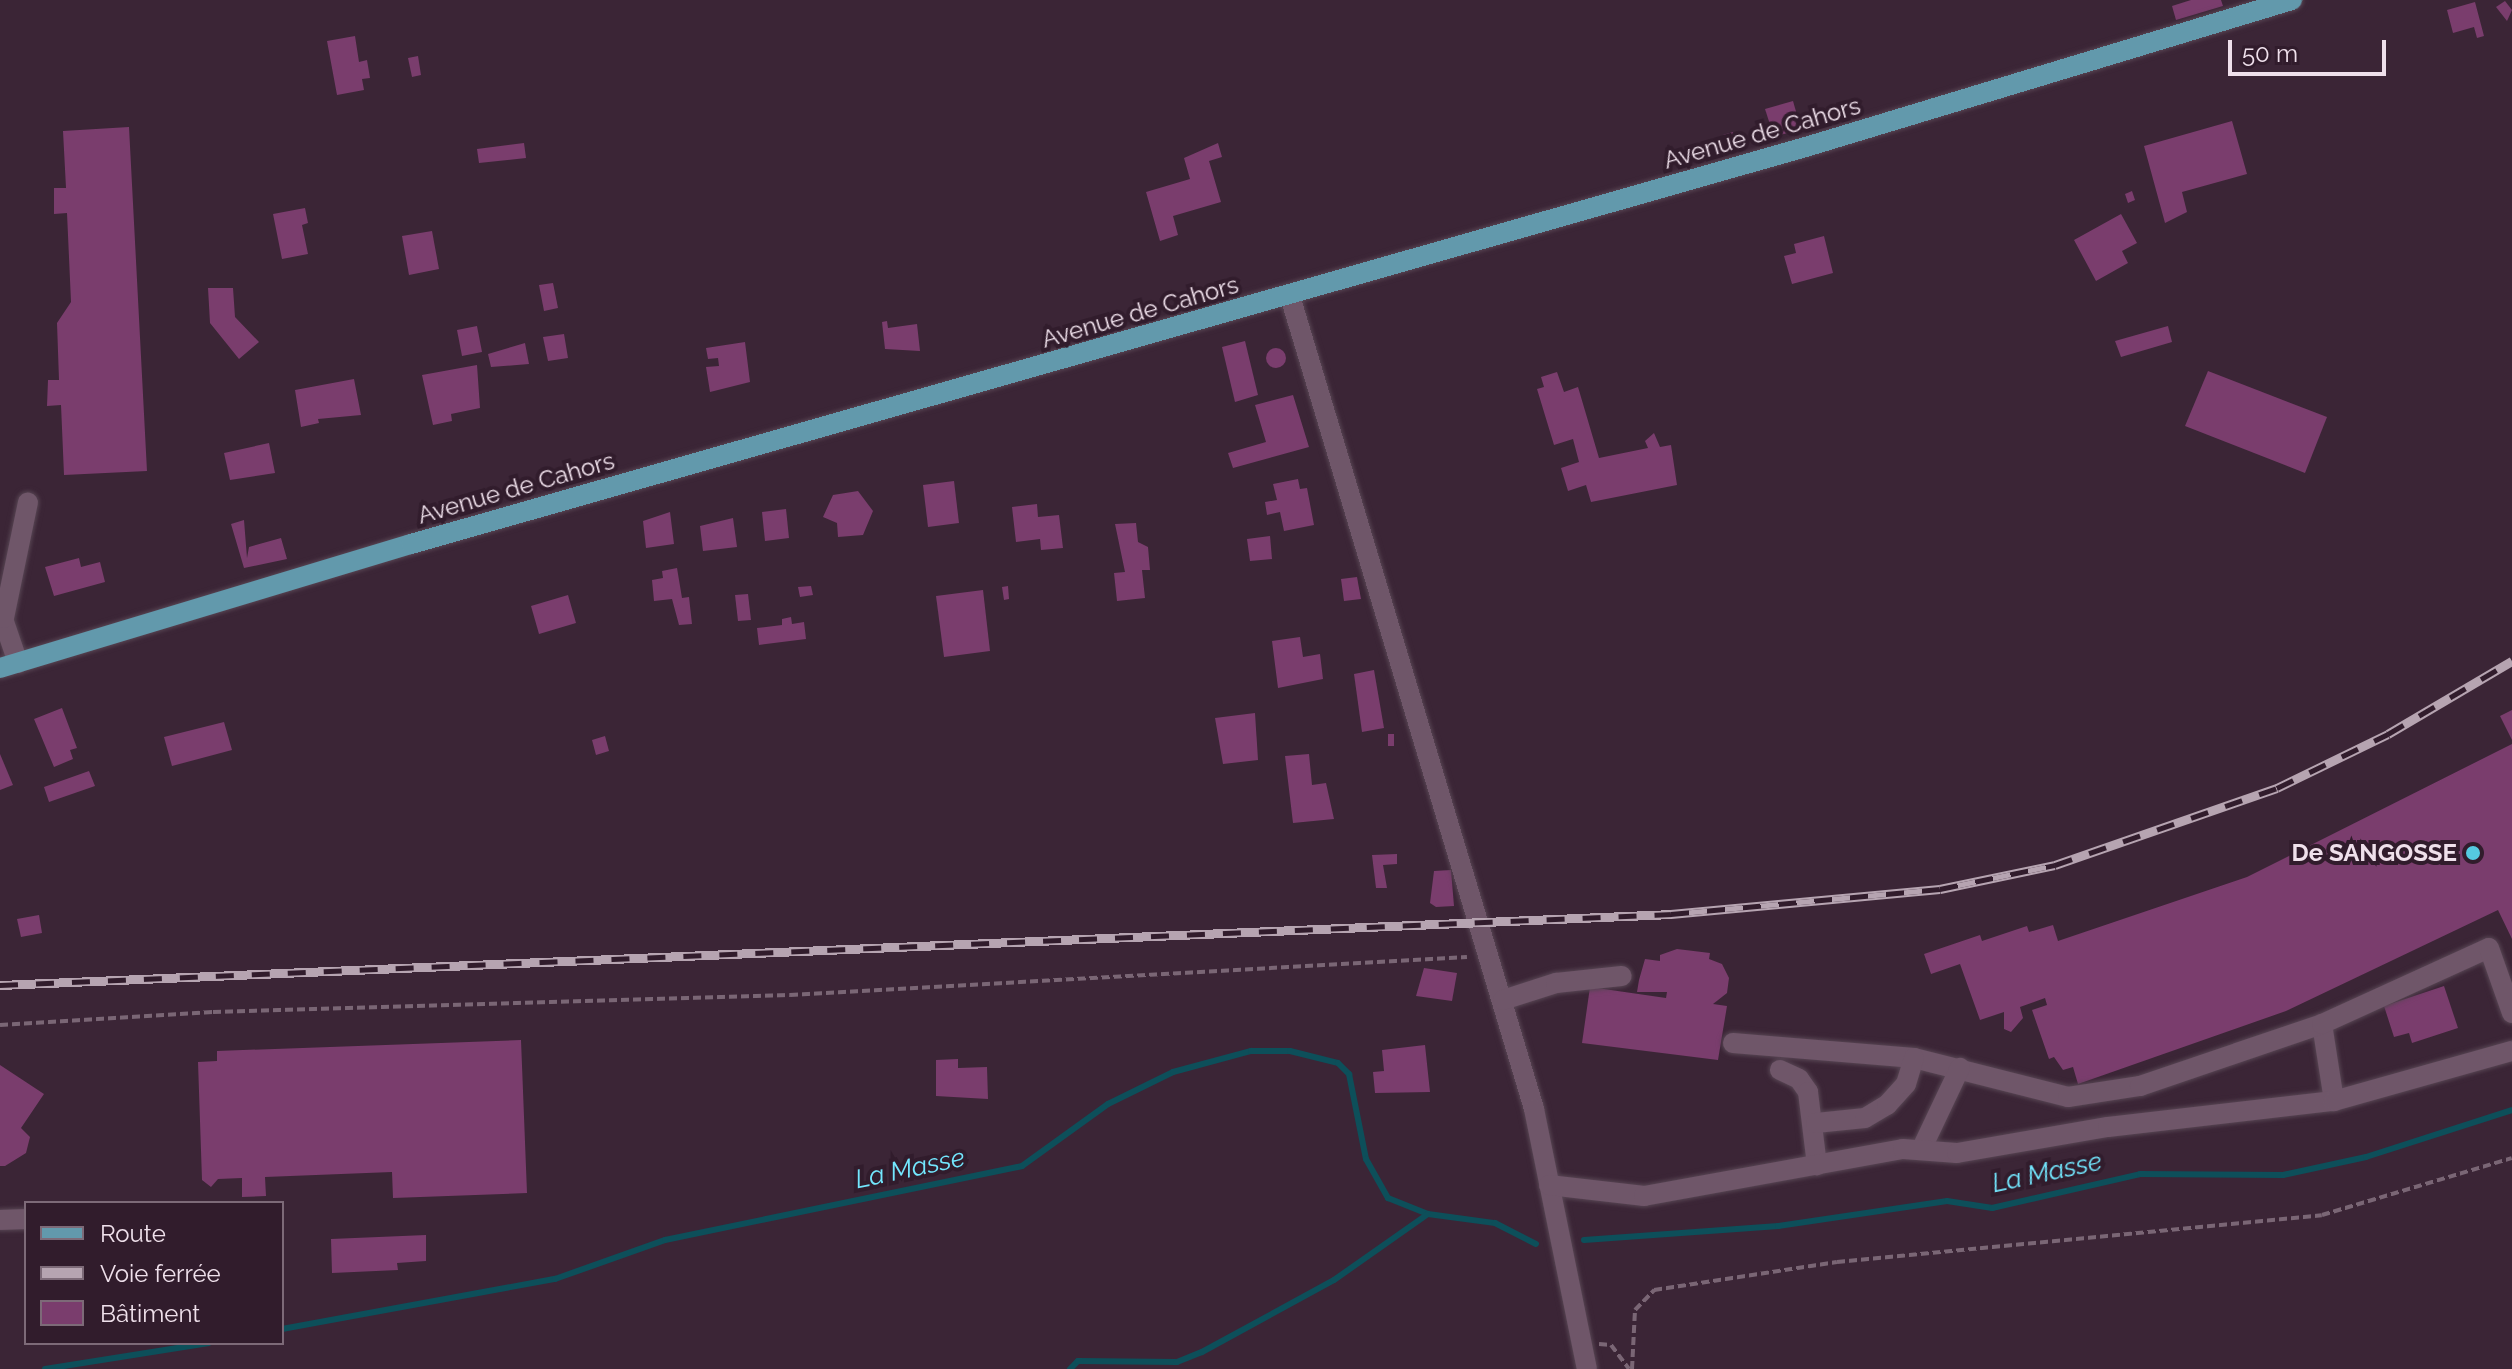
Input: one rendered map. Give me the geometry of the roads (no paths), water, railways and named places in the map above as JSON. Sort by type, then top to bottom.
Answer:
[{"type":"main road","name":"Avenue de Cahors","points":[[9,666],[427,540],[1290,296],[2292,0]]},
{"type":"street","points":[[1290,296],[1503,1000],[1549,1185],[1587,1369]]},
{"type":"street","points":[[9,666],[2,614],[28,502]]},
{"type":"street","points":[[1733,1043],[1914,1058],[2068,1097],[2140,1086],[2322,1024],[2489,948],[2512,1013]]},
{"type":"street","points":[[1503,1000],[1556,983],[1622,976]]},
{"type":"street","points":[[2322,1024],[2334,1101]]},
{"type":"street","points":[[1549,1185],[1644,1196],[1921,1150],[1957,1153],[2108,1127],[2334,1101],[2512,1051]]},
{"type":"street","points":[[1816,1123],[1865,1118],[1887,1105],[1906,1084],[1914,1058]]},
{"type":"street","points":[[1921,1150],[1960,1068]]},
{"type":"street","points":[[1780,1070],[1799,1079],[1808,1092],[1816,1123],[1817,1165]]},
{"type":"street","points":[[0,1220],[24,1219]]},
{"type":"waterway","name":"La Masse","points":[[284,1329],[555,1279],[665,1240],[1022,1166],[1108,1104],[1173,1072],[1251,1051],[1290,1051],[1338,1063],[1349,1074],[1366,1159],[1388,1198],[1428,1214],[1495,1223],[1536,1244]]},
{"type":"waterway","name":"La Masse","points":[[1584,1240],[1778,1226],[1947,1201],[1992,1208],[2140,1174],[2283,1175],[2366,1157],[2512,1110]]},
{"type":"waterway","name":"La Masse","points":[[1070,1369],[1078,1361],[1177,1362],[1202,1352],[1334,1280],[1428,1214]]},
{"type":"waterway","name":"La Masse","points":[[45,1369],[196,1345]]},
{"type":"railway","points":[[0,985],[1671,914],[1940,889],[2055,865],[2277,788],[2388,734],[2512,661]]},
{"type":"place","name":"De SANGOSSE","points":[[2473,853]]}]
